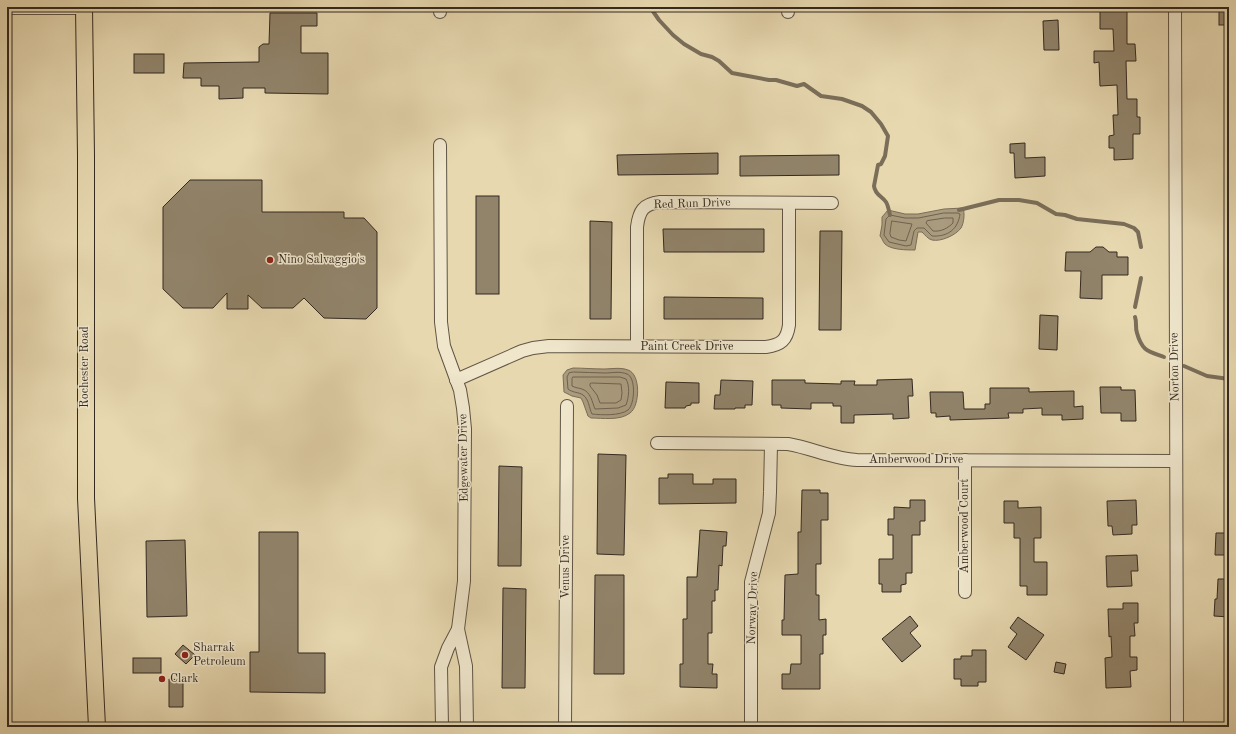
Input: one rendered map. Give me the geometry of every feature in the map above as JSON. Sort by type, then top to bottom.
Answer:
[{"type":"main road","name":"Rochester Road","points":[[84,7],[86,156],[86,498],[96,727]]},
{"type":"street","points":[[7,8],[84,7]]},
{"type":"street","name":"Norton Drive","points":[[1175,7],[1177,727]]},
{"type":"street","name":"Edgewater Drive","points":[[440,145],[441,322],[444,346],[460,390],[464,408],[465,429],[464,581],[458,629],[466,666],[467,727]]},
{"type":"street","name":"Red Run Drive","points":[[637,346],[636,227],[643,208],[660,202],[832,203]]},
{"type":"street","name":"Paint Creek Drive","points":[[456,380],[522,351],[549,346],[775,346],[782,342],[788,333],[789,325],[789,203]]},
{"type":"street","name":"Venus Drive","points":[[565,727],[567,406]]},
{"type":"street","name":"Amberwood Drive","points":[[657,442],[771,444],[796,446],[850,460],[1176,461]]},
{"type":"street","name":"Norway Drive","points":[[750,727],[751,582],[769,513],[771,444]]},
{"type":"street","name":"Amberwood Court","points":[[965,460],[965,592]]},
{"type":"street","name":"Edgewater Drive","points":[[442,727],[441,668],[448,648],[458,629]]},
{"type":"water","points":[[963,208],[963,221],[959,231],[940,240],[929,239],[922,232],[918,232],[915,250],[899,249],[888,246],[880,236],[882,217],[888,210],[905,214],[918,214],[944,209]]},
{"type":"water","points":[[573,368],[616,368],[628,370],[635,377],[638,390],[636,404],[633,409],[626,416],[616,418],[591,418],[588,416],[581,398],[564,392],[563,375],[567,370]]},
{"type":"building","points":[[1100,7],[1124,7],[1124,10],[1127,10],[1127,44],[1135,44],[1136,61],[1126,61],[1127,99],[1137,99],[1137,117],[1140,117],[1140,134],[1133,134],[1133,159],[1114,160],[1114,148],[1109,148],[1109,136],[1114,135],[1113,115],[1118,115],[1117,85],[1100,86],[1099,62],[1094,63],[1094,51],[1114,51],[1113,29],[1100,29]]},
{"type":"building","points":[[1219,10],[1229,10],[1229,25],[1219,25]]},
{"type":"building","points":[[270,13],[317,13],[317,26],[301,26],[301,53],[328,53],[328,94],[265,93],[265,88],[243,88],[243,98],[219,99],[219,86],[201,86],[201,78],[183,78],[184,63],[259,62],[259,47],[263,44],[269,44]]},
{"type":"building","points":[[1058,20],[1059,50],[1044,50],[1043,21]]},
{"type":"building","points":[[134,54],[164,54],[164,73],[134,73]]},
{"type":"building","points":[[1025,143],[1025,158],[1045,157],[1045,176],[1015,178],[1014,153],[1010,153],[1010,144]]},
{"type":"building","points":[[718,153],[718,174],[618,175],[617,155]]},
{"type":"building","points":[[839,155],[839,175],[740,176],[740,156]]},
{"type":"building","name":"Nino Salvaggio's","points":[[190,180],[262,180],[262,212],[344,212],[344,218],[364,218],[377,232],[377,308],[366,319],[324,318],[304,298],[293,308],[262,308],[248,295],[248,309],[227,309],[227,293],[213,308],[183,308],[163,289],[163,207]]},
{"type":"building","points":[[476,196],[499,196],[499,294],[476,294]]},
{"type":"building","points":[[590,221],[612,222],[611,319],[590,319]]},
{"type":"building","points":[[663,229],[764,229],[764,252],[664,252]]},
{"type":"building","points":[[820,231],[842,231],[841,330],[819,330]]},
{"type":"building","points":[[1096,247],[1103,247],[1109,252],[1117,252],[1117,257],[1128,257],[1128,275],[1102,275],[1102,299],[1080,298],[1081,271],[1065,271],[1066,252],[1090,252]]},
{"type":"building","points":[[664,297],[763,298],[763,319],[664,319]]},
{"type":"building","points":[[1040,315],[1058,316],[1057,350],[1039,349]]},
{"type":"building","points":[[912,379],[913,396],[908,396],[909,418],[893,419],[893,414],[854,415],[854,423],[841,423],[841,406],[833,406],[833,403],[811,403],[811,409],[781,408],[781,405],[772,405],[772,380],[805,380],[805,383],[841,384],[841,381],[855,381],[854,385],[877,385],[877,380]]},
{"type":"building","points":[[721,380],[753,381],[752,405],[745,405],[745,408],[714,409],[715,395],[720,395]]},
{"type":"building","points":[[666,382],[699,383],[699,403],[691,403],[691,405],[686,406],[685,408],[665,408]]},
{"type":"building","points":[[1100,387],[1121,387],[1121,390],[1135,390],[1136,421],[1121,421],[1121,413],[1101,413]]},
{"type":"building","points":[[990,388],[1029,388],[1029,392],[1074,391],[1074,407],[1083,406],[1083,419],[1062,420],[1062,415],[1042,415],[1042,408],[1023,409],[1023,413],[1008,413],[1009,418],[950,420],[950,416],[936,417],[936,413],[931,413],[930,392],[963,392],[964,409],[985,409],[985,404],[990,404]]},
{"type":"building","points":[[598,454],[626,455],[624,555],[597,554]]},
{"type":"building","points":[[499,466],[522,467],[521,566],[498,566]]},
{"type":"building","points":[[668,474],[693,474],[693,484],[713,484],[713,479],[736,479],[736,503],[659,504],[659,478],[668,478]]},
{"type":"building","points":[[802,490],[820,490],[820,493],[828,493],[828,520],[821,520],[821,564],[816,564],[816,595],[819,595],[819,620],[826,619],[826,635],[823,635],[823,654],[820,654],[820,689],[782,689],[782,674],[790,674],[791,664],[801,664],[801,635],[782,635],[782,620],[784,620],[785,575],[798,574],[798,532],[801,532]]},
{"type":"building","points":[[910,500],[925,500],[925,521],[920,521],[920,535],[912,535],[912,573],[906,573],[906,584],[901,585],[901,592],[882,592],[882,584],[879,584],[879,559],[893,559],[893,535],[888,535],[888,519],[894,519],[894,507],[910,508]]},
{"type":"building","points":[[1136,500],[1137,525],[1132,525],[1132,534],[1113,535],[1112,526],[1108,526],[1107,501]]},
{"type":"building","points":[[1004,501],[1018,501],[1018,508],[1041,507],[1041,538],[1034,538],[1034,562],[1047,562],[1047,595],[1027,595],[1027,586],[1020,586],[1020,538],[1014,538],[1014,523],[1004,523]]},
{"type":"building","points":[[700,530],[727,532],[726,546],[723,546],[722,566],[719,565],[718,590],[715,590],[715,601],[712,601],[712,633],[708,633],[708,664],[713,664],[712,674],[717,674],[717,688],[680,687],[680,664],[683,664],[683,619],[687,619],[687,577],[697,577]]},
{"type":"building","points":[[259,532],[298,532],[298,653],[325,653],[325,693],[250,692],[250,652],[259,652]]},
{"type":"building","points":[[1216,533],[1229,533],[1229,555],[1215,555]]},
{"type":"building","points":[[185,540],[187,616],[147,617],[146,541]]},
{"type":"building","points":[[1137,555],[1138,571],[1131,571],[1132,586],[1107,587],[1106,556]]},
{"type":"building","points":[[595,575],[624,575],[624,674],[594,674]]},
{"type":"building","points":[[1218,579],[1229,579],[1229,617],[1214,616]]},
{"type":"building","points":[[503,588],[526,589],[525,688],[502,688]]},
{"type":"building","points":[[1123,603],[1138,603],[1138,623],[1134,623],[1135,636],[1130,636],[1130,657],[1137,657],[1137,670],[1130,671],[1131,687],[1106,688],[1105,658],[1112,657],[1111,636],[1109,637],[1108,609],[1123,609]]},
{"type":"building","points":[[910,616],[918,626],[910,633],[921,646],[902,662],[882,639]]},
{"type":"building","points":[[1018,617],[1044,635],[1026,660],[1008,647],[1017,634],[1010,628]]},
{"type":"building","points":[[183,645],[195,655],[186,664],[175,654]]},
{"type":"building","points":[[972,650],[986,650],[986,682],[978,682],[978,686],[961,686],[961,679],[954,679],[954,659],[961,659],[961,656],[972,656]]},
{"type":"building","points":[[133,658],[161,658],[161,673],[133,673]]},
{"type":"building","points":[[1056,662],[1066,664],[1064,674],[1054,672]]},
{"type":"building","points":[[169,679],[183,680],[183,707],[169,707]]},
{"type":"waterway","points":[[650,7],[659,20],[684,44],[701,54],[719,61],[732,73],[776,80],[797,86],[804,84],[821,96],[842,99],[862,106],[871,112],[881,124],[888,136],[885,156],[881,164],[878,165],[874,186],[877,193],[887,203],[890,215]]},
{"type":"waterway","points":[[959,210],[999,200],[1019,200],[1037,203],[1056,214],[1077,219],[1124,224],[1134,228],[1138,232],[1141,247]]},
{"type":"waterway","points":[[1135,307],[1141,278]]},
{"type":"waterway","points":[[1135,317],[1136,331],[1141,344],[1146,350],[1164,357]]},
{"type":"waterway","points":[[1184,366],[1207,376],[1229,379]]},
{"type":"place","name":"Nino Salvaggio's","points":[[270,260]]},
{"type":"place","name":"Sharrak Petroleum","points":[[185,655]]},
{"type":"place","name":"Clark","points":[[162,679]]}]
